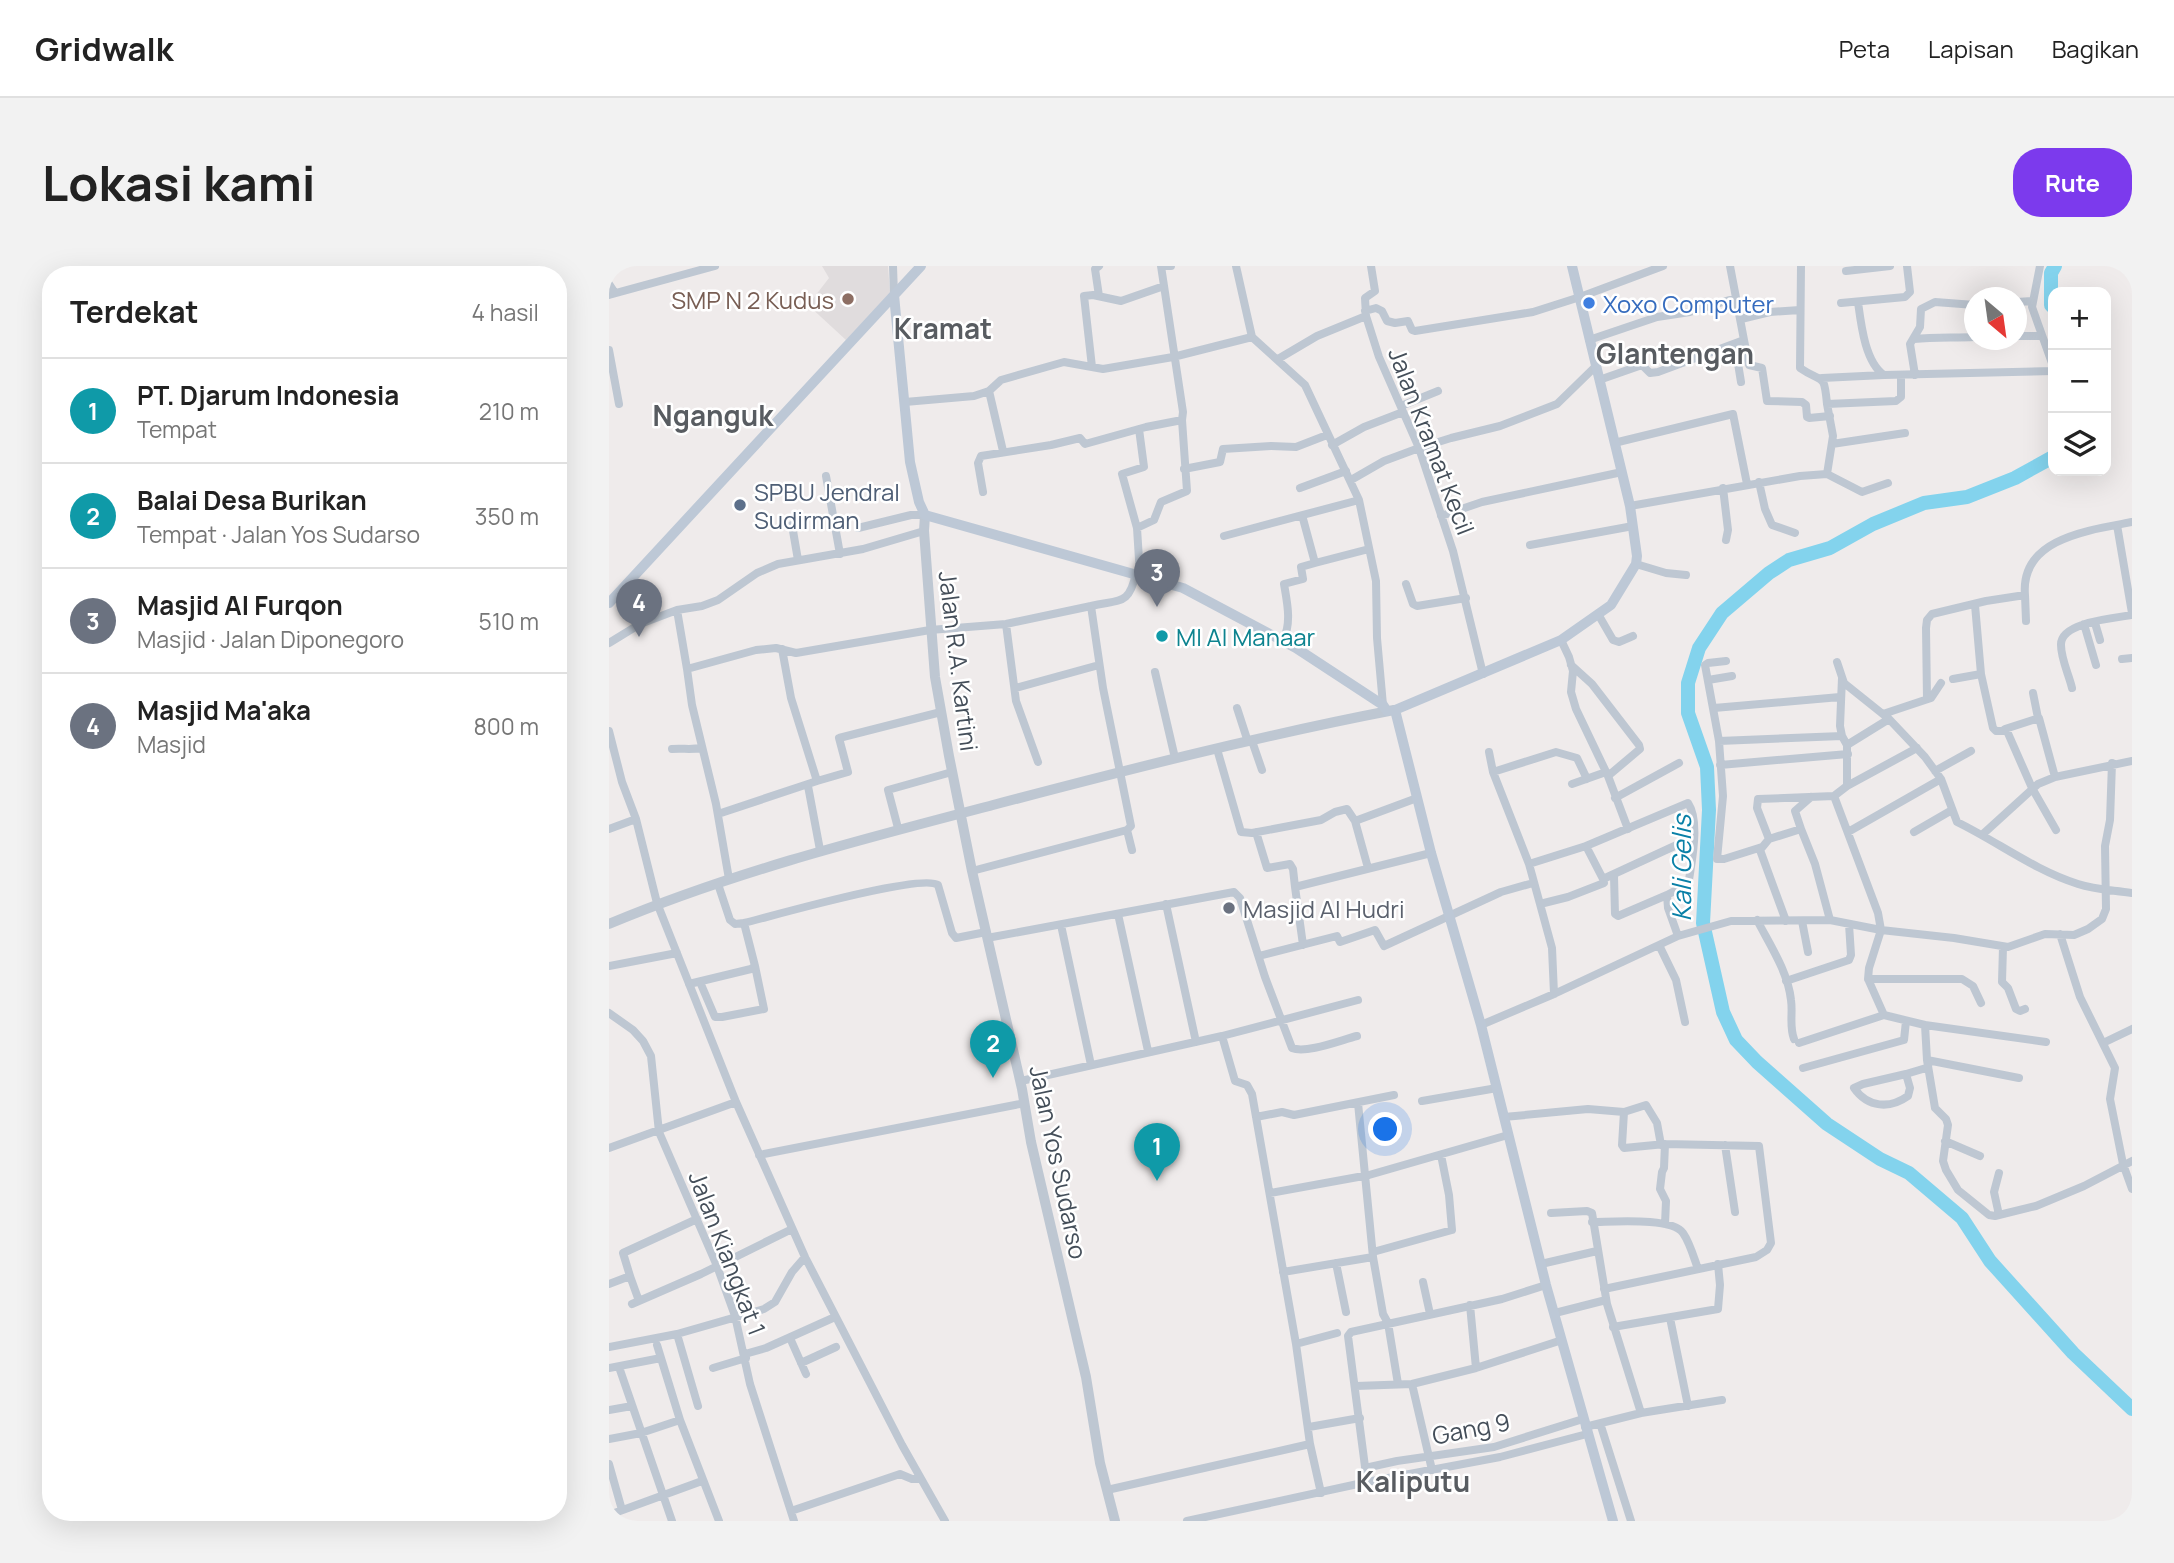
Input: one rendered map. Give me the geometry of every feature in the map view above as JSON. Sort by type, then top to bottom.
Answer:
[{"type":"main road","points":[[609,603],[921,266]]},
{"type":"main road","points":[[1388,709],[1483,674],[1561,640],[1611,605],[1636,564],[1630,506],[1572,266]]},
{"type":"main road","points":[[894,295],[910,462],[919,502],[925,515],[1183,588],[1283,640],[1388,709],[1417,798],[1481,1025],[1546,1285],[1613,1521]]},
{"type":"street","points":[[609,284],[612,294],[714,266]]},
{"type":"street","points":[[893,266],[894,295]]},
{"type":"street","points":[[1099,266],[1095,269],[1099,296]]},
{"type":"street","points":[[1137,528],[1154,520],[1161,502],[1187,491],[1183,412],[1161,266],[1171,266]]},
{"type":"street","points":[[609,924],[657,903],[729,879],[898,828],[1119,771],[1388,709],[1377,638],[1376,581],[1359,500],[1305,385],[1251,337],[1236,266]]},
{"type":"street","points":[[1366,313],[1365,299],[1375,291],[1371,266]]},
{"type":"street","points":[[1278,359],[1317,336],[1377,308],[1382,310],[1387,321],[1408,321],[1415,331],[1534,312],[1580,298],[1663,266]]},
{"type":"street","points":[[1730,266],[1749,365],[1762,368],[1767,401],[1802,402],[1806,405],[1807,417],[1830,416]]},
{"type":"street","points":[[1801,266],[1800,368],[1822,378],[2048,369]]},
{"type":"street","points":[[1846,271],[1889,266]]},
{"type":"street","points":[[1841,303],[1905,298],[1910,292],[1907,266]]},
{"type":"street","points":[[2040,266],[2032,301],[2048,354]]},
{"type":"street","points":[[1092,367],[1083,298],[1087,294],[1122,301],[1164,286]]},
{"type":"street","points":[[1589,340],[1657,317],[1690,312],[1736,298]]},
{"type":"street","points":[[2027,301],[2032,301]]},
{"type":"street","points":[[1915,375],[1910,346],[1920,327],[1920,311],[1928,305],[1945,302],[1964,304]]},
{"type":"street","points":[[1858,303],[1862,337],[1879,371],[1884,374]]},
{"type":"street","points":[[1741,319],[1770,312],[1800,310]]},
{"type":"street","name":"Jalan Kramat Kecil","points":[[1366,313],[1379,356],[1419,448],[1466,598],[1483,674]]},
{"type":"street","points":[[2027,336],[2042,336]]},
{"type":"street","points":[[905,402],[974,396],[989,391],[1001,380],[1064,362],[1103,369],[1173,357],[1251,337]]},
{"type":"street","points":[[1914,339],[1964,337]]},
{"type":"street","points":[[1599,380],[1642,365],[1650,373],[1658,372],[1744,340]]},
{"type":"street","points":[[1735,345],[1741,382]]},
{"type":"street","points":[[609,350],[619,404]]},
{"type":"street","points":[[1351,480],[1384,461],[1419,448],[1500,426],[1557,404],[1596,366]]},
{"type":"street","points":[[1827,404],[1896,401],[1902,393],[1901,375]]},
{"type":"street","points":[[1822,378],[1825,383],[1832,444],[1827,474]]},
{"type":"street","points":[[989,391],[1003,451]]},
{"type":"street","points":[[1332,445],[1438,391]]},
{"type":"street","points":[[1614,443],[1733,414],[1747,484]]},
{"type":"street","points":[[983,492],[979,458],[1003,451],[1080,438],[1085,444],[1182,420]]},
{"type":"street","points":[[687,669],[756,650],[782,649],[796,653],[930,630],[1006,624],[1126,598],[1138,574],[1137,528],[1122,474],[1144,467],[1139,429]]},
{"type":"street","points":[[1832,444],[1905,433]]},
{"type":"street","points":[[1184,469],[1220,462],[1223,449],[1296,447],[1327,435]]},
{"type":"street","points":[[1300,488],[1346,471]]},
{"type":"street","points":[[1441,516],[1482,502],[1622,472]]},
{"type":"street","points":[[1630,506],[1759,482],[1827,474],[1862,492],[1888,483]]},
{"type":"street","points":[[826,476],[840,554]]},
{"type":"street","points":[[1759,482],[1772,525],[1795,533]]},
{"type":"street","points":[[1723,488],[1728,530],[1726,540]]},
{"type":"street","points":[[1224,537],[1359,500]]},
{"type":"street","points":[[858,527],[908,515],[925,515]]},
{"type":"street","name":"Jalan R.A. Kartini","points":[[925,515],[930,630],[941,712],[960,811]]},
{"type":"street","points":[[1302,515],[1315,563]]},
{"type":"street","points":[[2026,621],[2025,575],[2033,560],[2067,536],[2088,529],[2132,522]]},
{"type":"street","points":[[792,524],[798,560]]},
{"type":"street","points":[[2072,688],[2061,641],[2069,629],[2132,614],[2117,525]]},
{"type":"street","points":[[1530,545],[1633,526]]},
{"type":"street","points":[[609,643],[640,624],[677,610],[718,600],[757,573],[778,564],[840,554],[924,531]]},
{"type":"street","points":[[1283,640],[1287,632],[1288,607],[1284,584],[1303,579],[1301,567],[1369,549]]},
{"type":"street","points":[[1636,564],[1666,573],[1686,575]]},
{"type":"street","points":[[1406,584],[1413,604],[1417,606],[1466,598]]},
{"type":"street","points":[[1927,699],[1927,620],[1932,614],[2025,595]]},
{"type":"street","points":[[1975,605],[1981,674],[1993,728],[1996,732],[2038,718]]},
{"type":"street","points":[[1091,606],[1119,771],[1131,821],[1127,831],[1132,850]]},
{"type":"street","points":[[677,610],[701,748],[718,814],[729,879]]},
{"type":"street","points":[[1598,614],[1613,640],[1619,642],[1633,636]]},
{"type":"street","points":[[2095,623],[2100,640]]},
{"type":"street","points":[[1006,624],[1020,717],[1038,762]]},
{"type":"street","points":[[2084,624],[2096,665]]},
{"type":"street","points":[[1561,640],[1571,665],[1571,692],[1576,709],[1607,774],[1628,829]]},
{"type":"street","points":[[782,649],[791,698],[813,784],[820,850]]},
{"type":"street","points":[[2122,659],[2132,658]]},
{"type":"street","points":[[1726,661],[1706,664],[1719,741],[1723,796],[1717,859],[1762,847],[1769,839],[1801,829]]},
{"type":"street","points":[[1837,662],[1842,678],[1842,736],[1848,749],[1847,786]]},
{"type":"street","points":[[1016,688],[1100,665]]},
{"type":"street","points":[[1571,665],[1593,684],[1640,749],[1607,774],[1572,784]]},
{"type":"street","points":[[1155,672],[1175,758]]},
{"type":"street","points":[[1953,679],[1981,674]]},
{"type":"street","points":[[1708,680],[1732,676]]},
{"type":"street","points":[[1842,678],[1886,716],[1917,748],[1938,775],[1957,822],[1983,834],[2024,861],[2080,885],[2132,893]]},
{"type":"street","points":[[1720,765],[1848,749],[1886,716],[1933,696],[1941,684]]},
{"type":"street","points":[[2033,693],[2055,777]]},
{"type":"street","points":[[1714,708],[1840,697]]},
{"type":"street","points":[[1237,708],[1262,770]]},
{"type":"street","points":[[718,814],[848,772],[839,738],[941,712]]},
{"type":"street","points":[[2005,729],[2032,788],[2056,830]]},
{"type":"street","points":[[609,731],[657,903],[677,953],[715,1017],[764,1009],[744,923]]},
{"type":"street","points":[[1719,741],[1842,736]]},
{"type":"street","points":[[672,749],[701,748]]},
{"type":"street","points":[[1769,839],[1759,813],[1758,799],[1834,796],[1847,786],[1917,748]]},
{"type":"street","points":[[1217,749],[1238,826],[1243,832],[1318,821],[1345,808],[1350,811],[1355,821],[1368,869]]},
{"type":"street","points":[[1493,772],[1560,751],[1577,758],[1587,779]]},
{"type":"street","points":[[1848,832],[1971,751]]},
{"type":"street","points":[[1489,752],[1493,772],[1529,864],[1552,948],[1554,994]]},
{"type":"street","points":[[1983,834],[2032,788],[2055,777],[2132,761]]},
{"type":"street","points":[[1615,798],[1679,763]]},
{"type":"street","points":[[1481,1025],[1678,936],[1731,921],[1830,920],[2003,947],[2017,946],[2045,934],[2074,935],[2102,919],[2106,909],[2105,846],[2110,820],[2112,764]]},
{"type":"street","points":[[898,828],[888,790],[952,772]]},
{"type":"street","points":[[1834,796],[1878,913],[1881,930],[1868,968],[1868,979],[1884,1015]]},
{"type":"street","points":[[1811,797],[1795,811],[1815,864],[1830,920]]},
{"type":"street","points":[[1355,821],[1417,798]]},
{"type":"street","points":[[1529,864],[1586,846],[1688,803],[1691,807],[1694,837],[1689,880],[1686,885],[1618,916],[1614,908],[1614,876]]},
{"type":"street","points":[[1914,832],[1952,810]]},
{"type":"street","name":"Jalan Yos Sudarso","points":[[960,811],[1021,1081],[1031,1142],[1086,1377],[1100,1463],[1115,1521]]},
{"type":"street","points":[[609,829],[636,820]]},
{"type":"street","points":[[972,871],[1127,831]]},
{"type":"street","points":[[1256,832],[1266,868],[1290,864],[1293,869],[1303,945]]},
{"type":"street","points":[[1603,879],[1694,837]]},
{"type":"street","points":[[1540,904],[1604,883],[1586,846]]},
{"type":"street","points":[[1762,847],[1763,860],[1786,921]]},
{"type":"street","points":[[1295,887],[1431,853]]},
{"type":"street","points":[[718,884],[730,920],[735,924],[917,882],[933,881],[939,886],[952,933],[956,938],[1061,925],[1234,892],[1240,898],[1294,1050],[1357,1036]]},
{"type":"street","points":[[1259,956],[1337,936],[1340,942],[1375,930],[1384,946],[1500,892],[1533,883]]},
{"type":"street","points":[[1667,895],[1668,908],[1678,936]]},
{"type":"street","points":[[1166,904],[1196,1042]]},
{"type":"street","points":[[1118,914],[1148,1051]]},
{"type":"street","points":[[1757,920],[1786,981],[1791,1001],[1792,1033],[1796,1041],[1884,1015],[1926,1025],[2046,1042]]},
{"type":"street","points":[[1802,921],[1808,952]]},
{"type":"street","points":[[1786,981],[1849,960],[1849,924]]},
{"type":"street","points":[[1061,925],[1091,1065]]},
{"type":"street","points":[[2060,934],[2080,997],[2115,1068],[2110,1099],[2128,1162],[2132,1189]]},
{"type":"street","points":[[1659,945],[1676,980],[1685,1023]]},
{"type":"street","points":[[2003,947],[2002,982],[2008,988],[2016,1009],[2025,1009]]},
{"type":"street","points":[[609,966],[677,953]]},
{"type":"street","points":[[695,983],[755,966]]},
{"type":"street","points":[[1868,979],[1962,979],[1973,986],[1980,1003]]},
{"type":"street","points":[[695,983],[736,1102],[805,1258],[920,1479],[945,1521]]},
{"type":"street","points":[[1021,1081],[1222,1036],[1358,1000]]},
{"type":"street","name":"Jalan Kiangkat 1","points":[[610,1017],[633,1030],[651,1056],[659,1132],[717,1266],[735,1316],[750,1384],[794,1521]]},
{"type":"street","points":[[1803,1068],[1904,1040],[1906,1021]]},
{"type":"street","points":[[1926,1025],[1926,1064],[1935,1108],[1948,1125],[1943,1161],[1951,1181],[1989,1215],[2036,1206],[2128,1162]]},
{"type":"street","points":[[2103,1043],[2132,1029]]},
{"type":"street","points":[[1222,1036],[1235,1081],[1249,1088],[1256,1117],[1296,1344],[1310,1444],[1321,1493]]},
{"type":"street","points":[[1906,1074],[1910,1088],[1908,1096],[1889,1106],[1877,1104],[1859,1095],[1854,1088],[1906,1074],[1926,1064],[2019,1078]]},
{"type":"street","points":[[1422,1101],[1497,1088]]},
{"type":"street","points":[[1256,1117],[1282,1112],[1294,1115],[1394,1095]]},
{"type":"street","points":[[609,1148],[736,1102]]},
{"type":"street","points":[[759,1155],[1025,1103]]},
{"type":"street","points":[[1358,1103],[1373,1254],[1398,1384]]},
{"type":"street","points":[[1504,1117],[1588,1109],[1624,1112],[1646,1105],[1657,1123],[1663,1145],[1664,1167],[1660,1189],[1666,1202],[1665,1224]]},
{"type":"street","points":[[1604,1289],[1756,1257],[1767,1250],[1771,1243],[1761,1149],[1756,1145],[1622,1147],[1624,1112]]},
{"type":"street","points":[[1270,1193],[1366,1176],[1508,1135]]},
{"type":"street","points":[[1945,1142],[1980,1156]]},
{"type":"street","points":[[1725,1145],[1735,1212]]},
{"type":"street","points":[[1283,1272],[1373,1254],[1452,1230],[1449,1195],[1441,1155]]},
{"type":"street","points":[[1999,1173],[1994,1192],[1999,1215]]},
{"type":"street","points":[[1551,1213],[1592,1213],[1606,1300],[1641,1413]]},
{"type":"street","points":[[697,1219],[624,1253],[635,1303],[792,1229]]},
{"type":"street","points":[[1593,1222],[1665,1224],[1677,1227],[1683,1233],[1698,1269]]},
{"type":"street","points":[[1541,1264],[1597,1251]]},
{"type":"street","points":[[609,1346],[677,1334],[764,1309],[775,1303],[792,1272],[805,1258]]},
{"type":"street","points":[[1336,1263],[1346,1312]]},
{"type":"street","points":[[1613,1327],[1720,1308],[1718,1264]]},
{"type":"street","points":[[609,1284],[630,1276]]},
{"type":"street","points":[[1423,1282],[1430,1314]]},
{"type":"street","points":[[1367,1482],[1348,1336],[1357,1329],[1502,1299],[1546,1285]]},
{"type":"street","points":[[1555,1313],[1606,1300]]},
{"type":"street","points":[[1470,1305],[1476,1368]]},
{"type":"street","points":[[713,1368],[835,1317]]},
{"type":"street","points":[[1670,1318],[1688,1405]]},
{"type":"street","points":[[1296,1344],[1337,1333]]},
{"type":"street","points":[[677,1334],[698,1406]]},
{"type":"street","points":[[790,1338],[806,1374]]},
{"type":"street","points":[[1356,1386],[1412,1384],[1476,1368],[1562,1340]]},
{"type":"street","points":[[657,1345],[680,1420],[719,1521]]},
{"type":"street","points":[[801,1363],[836,1347]]},
{"type":"street","points":[[609,1368],[661,1358]]},
{"type":"street","points":[[619,1367],[672,1521]]},
{"type":"street","points":[[1412,1384],[1432,1470]]},
{"type":"street","points":[[1187,1521],[1547,1446],[1585,1427],[1600,1423],[1641,1413],[1722,1400]]},
{"type":"street","points":[[609,1410],[632,1406]]},
{"type":"street","points":[[1309,1427],[1360,1418]]},
{"type":"street","points":[[609,1439],[641,1433],[680,1420]]},
{"type":"street","points":[[1600,1423],[1631,1521]]},
{"type":"street","name":"Gang 9","points":[[1365,1468],[1494,1447],[1585,1427]]},
{"type":"street","points":[[1107,1490],[1310,1444]]},
{"type":"street","points":[[609,1464],[622,1510]]},
{"type":"street","points":[[791,1511],[900,1474],[920,1479]]},
{"type":"street","points":[[609,1515],[702,1481]]},
{"type":"shaded area","name":"SMP N 2 Kudus","points":[[822,266],[888,266],[890,293],[846,340],[808,305],[829,278]]},
{"type":"waterway","name":"Kali Gelis","points":[[2051,287],[2051,273],[2055,266]]},
{"type":"waterway","name":"Kali Gelis","points":[[2048,460],[2015,478],[1967,497],[1924,503],[1873,524],[1830,548],[1789,560],[1769,573],[1722,613],[1699,648],[1688,683],[1688,713],[1707,767],[1709,810],[1703,923],[1723,1012],[1736,1040],[1827,1124],[1880,1159],[1909,1173],[1962,1218],[1990,1261],[2073,1353],[2132,1409]]},
{"type":"place","name":"SMP N 2 Kudus","points":[[848,299]]},
{"type":"place","name":"Xoxo Computer","points":[[1589,303]]},
{"type":"place","name":"SPBU Jendral Sudirman","points":[[740,505]]},
{"type":"place","name":"Masjid Al Furqon","points":[[1157,607]]},
{"type":"place","name":"MI Al Manaar","points":[[1162,636]]},
{"type":"place","name":"Masjid Ma'aka","points":[[639,637]]},
{"type":"place","name":"Masjid Al Hudri","points":[[1229,908]]},
{"type":"place","name":"Balai Desa Burikan","points":[[993,1078]]},
{"type":"place","name":"PT. Djarum Indonesia","points":[[1157,1181]]},
{"type":"district","name":"Kramat","points":[[943,328]]},
{"type":"district","name":"Glantengan","points":[[1675,353]]},
{"type":"district","name":"Nganguk","points":[[713,415]]},
{"type":"district","name":"Kaliputu","points":[[1413,1481]]}]
